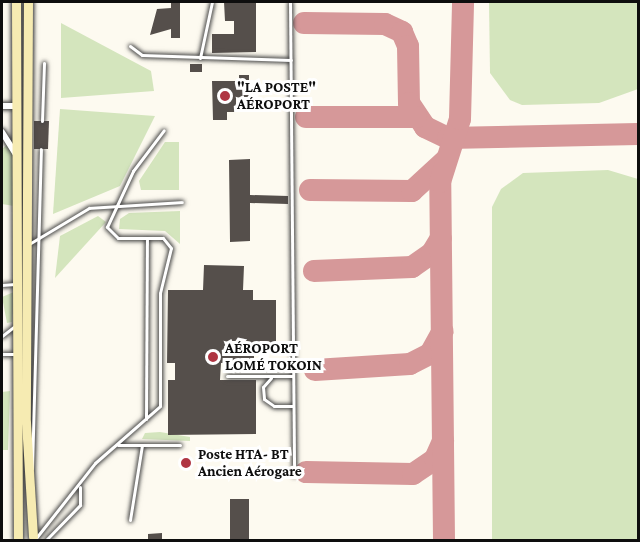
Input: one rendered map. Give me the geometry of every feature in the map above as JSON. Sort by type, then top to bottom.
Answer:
[{"type":"main road","points":[[16,2],[16,154],[22,284],[28,485],[38,539],[16,539],[17,324],[22,284],[27,244],[28,2]]},
{"type":"street","points":[[2,106],[16,106]]},
{"type":"street","points":[[2,132],[16,154]]},
{"type":"lane","points":[[200,58],[212,2]]},
{"type":"lane","points":[[290,2],[294,476]]},
{"type":"lane","points":[[130,46],[142,55],[291,60]]},
{"type":"lane","points":[[42,121],[44,63]]},
{"type":"lane","points":[[38,539],[80,488],[95,463],[160,406],[160,293],[171,248],[163,238],[147,240],[108,232],[133,171],[164,130]]},
{"type":"lane","points":[[28,485],[36,447],[41,149]]},
{"type":"lane","points":[[27,244],[88,208],[119,202],[182,202]]},
{"type":"lane","points":[[146,419],[147,240]]},
{"type":"lane","points":[[2,281],[4,285],[22,284]]},
{"type":"lane","points":[[2,334],[17,324]]},
{"type":"lane","points":[[2,354],[17,354]]},
{"type":"lane","points":[[227,376],[292,376]]},
{"type":"lane","points":[[272,377],[263,387],[264,399],[274,406],[293,406]]},
{"type":"lane","points":[[116,445],[180,445]]},
{"type":"lane","points":[[130,520],[142,445]]},
{"type":"lane","points":[[38,539],[80,505],[80,488]]},
{"type":"green space","points":[[489,2],[638,2],[638,89],[599,103],[522,105],[510,100],[490,73]]},
{"type":"green space","points":[[61,23],[151,71],[154,91],[61,98]]},
{"type":"green space","points":[[60,109],[155,116],[120,186],[53,214]]},
{"type":"green space","points":[[165,142],[179,142],[179,190],[141,190],[139,181]]},
{"type":"green space","points":[[8,144],[15,152],[14,206],[2,204],[2,149]]},
{"type":"green space","points":[[608,170],[638,179],[638,540],[492,540],[492,207],[501,189],[523,173]]},
{"type":"green space","points":[[180,211],[180,244],[165,231],[119,229],[120,219],[129,213]]},
{"type":"green space","points":[[98,216],[106,222],[55,278],[60,236]]},
{"type":"green space","points":[[14,292],[12,322],[7,323],[2,297]]},
{"type":"green space","points":[[10,391],[8,450],[2,450],[2,392]]},
{"type":"green space","points":[[160,432],[190,437],[190,441],[142,439],[145,433]]},
{"type":"building","points":[[171,2],[180,2],[180,38],[171,38],[171,29],[150,35],[157,9],[171,8]]},
{"type":"building","points":[[224,2],[256,2],[256,52],[212,53],[212,34],[234,34],[234,21],[225,21]]},
{"type":"building","points":[[190,64],[202,64],[202,72],[190,72]]},
{"type":"building","points":[[239,75],[249,75],[249,98],[236,98],[236,112],[227,112],[227,120],[213,120],[212,81],[239,81]]},
{"type":"building","points":[[34,121],[49,121],[48,149],[34,149]]},
{"type":"building","points":[[250,159],[250,195],[288,196],[288,204],[250,203],[250,241],[230,242],[229,160]]},
{"type":"building","points":[[204,265],[244,266],[243,290],[253,290],[253,300],[276,300],[276,353],[254,353],[254,364],[221,363],[220,380],[256,380],[256,434],[168,435],[168,380],[175,380],[175,363],[167,363],[168,290],[203,290]]},
{"type":"building","points":[[230,499],[249,499],[249,540],[230,540]]},
{"type":"building","points":[[162,533],[162,540],[148,540],[148,534]]},
{"type":"taxiway","points":[[444,540],[440,182],[460,119],[463,2]]},
{"type":"taxiway","points":[[304,23],[385,24],[402,32],[408,46],[409,103],[425,127],[448,138],[638,134]]},
{"type":"taxiway","points":[[306,117],[416,117]]},
{"type":"taxiway","points":[[310,190],[412,191],[446,160]]},
{"type":"taxiway","points":[[314,271],[412,267],[432,253],[441,238]]},
{"type":"taxiway","points":[[315,370],[410,364],[430,354],[443,331]]},
{"type":"taxiway","points":[[306,472],[413,474],[435,459],[443,441]]},
{"type":"place","name":"\"LA POSTE\" AÉROPORT","points":[[225,96]]},
{"type":"place","name":"AÉROPORT LOMÉ TOKOIN","points":[[213,357]]},
{"type":"place","name":"Poste HTA- BT Ancien Aérogare","points":[[186,463]]}]
